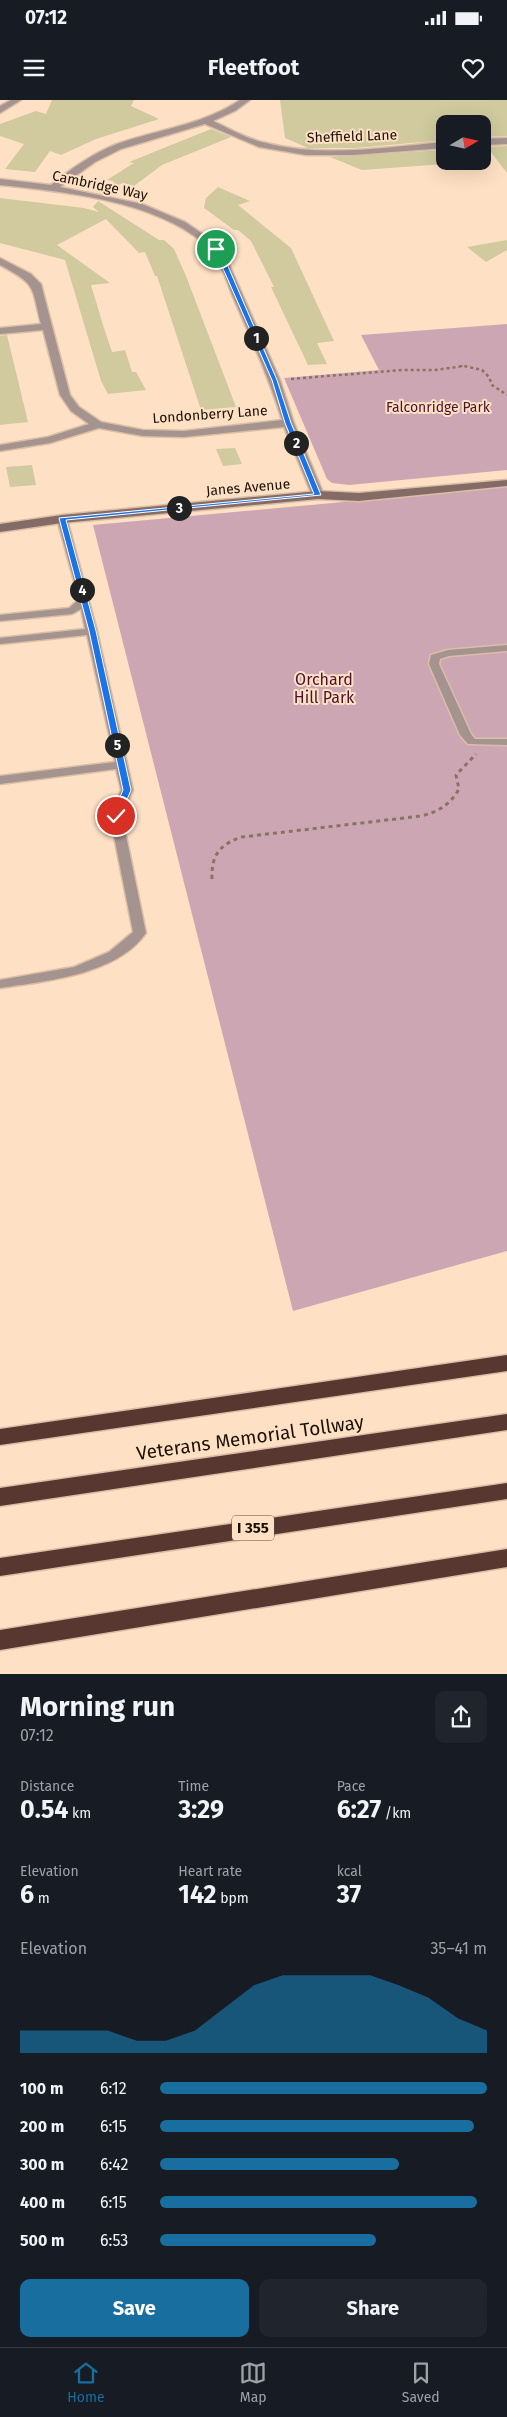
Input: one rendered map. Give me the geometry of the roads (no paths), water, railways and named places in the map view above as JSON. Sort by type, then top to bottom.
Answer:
[{"type":"highway","points":[[0,1437],[507,1363]]},
{"type":"highway","name":"Veterans Memorial Tollway","points":[[0,1497],[507,1422]]},
{"type":"highway","name":"I 355","points":[[0,1567],[507,1491]]},
{"type":"highway","points":[[0,1640],[507,1558]]},
{"type":"street","points":[[0,110],[17,100]]},
{"type":"street","points":[[53,188],[87,162],[118,147],[205,121],[232,110],[246,100]]},
{"type":"street","name":"Sheffield Lane","points":[[205,121],[262,146],[301,151],[337,152],[436,146]]},
{"type":"street","points":[[491,142],[507,141]]},
{"type":"street","name":"Cambridge Way","points":[[0,182],[53,188],[139,206],[182,224],[216,249],[274,380],[288,423],[318,495]]},
{"type":"street","name":"Londonberry Lane","points":[[0,261],[32,279],[38,290],[65,395],[76,409],[98,425],[143,433],[170,434],[288,423]]},
{"type":"street","points":[[0,331],[47,327]]},
{"type":"street","points":[[0,448],[50,440],[98,425]]},
{"type":"street","name":"Janes Avenue","points":[[0,528],[62,518],[318,495],[355,487],[507,473]]},
{"type":"street","name":"Janes Avenue","points":[[318,495],[359,497],[507,483]]},
{"type":"street","name":"Janes Avenue","points":[[0,518],[62,518]]},
{"type":"lane","points":[[0,984],[77,971],[114,955],[140,933],[116,816],[127,790],[92,631],[62,518]]},
{"type":"lane","points":[[0,618],[72,611],[84,600]]},
{"type":"lane","points":[[0,641],[92,631]]},
{"type":"lane","points":[[507,648],[448,653],[435,657],[434,664],[466,735],[472,742],[488,744],[507,742]]},
{"type":"lane","points":[[0,780],[122,766]]},
{"type":"park label","name":"Falconridge Park","points":[[438,407]]},
{"type":"park label","name":"Orchard Hill Park","points":[[324,688]]}]
